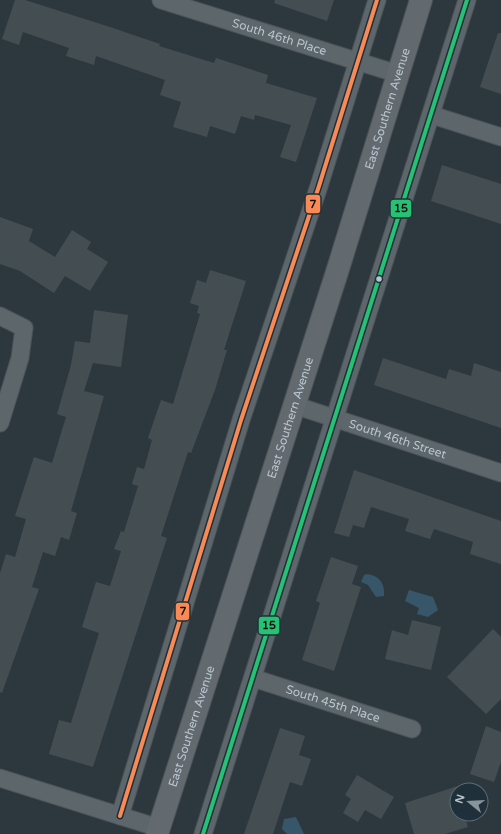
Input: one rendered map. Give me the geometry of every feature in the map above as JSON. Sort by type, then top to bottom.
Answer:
[{"type":"main road","name":"East Southern Avenue","points":[[158,831],[421,0]]},
{"type":"street","name":"South 46th Place","points":[[160,0],[398,74]]},
{"type":"street","points":[[120,816],[241,420],[377,0]]},
{"type":"street","points":[[203,834],[432,115],[467,0]]},
{"type":"street","points":[[432,115],[501,137]]},
{"type":"street","points":[[0,316],[24,328],[20,358],[0,423]]},
{"type":"street","name":"South 46th Street","points":[[294,405],[501,473]]},
{"type":"street","name":"South 45th Place","points":[[253,678],[412,729]]},
{"type":"street","points":[[0,778],[120,816],[158,831]]},
{"type":"water","points":[[366,574],[374,576],[380,580],[384,591],[384,596],[376,597],[368,585],[361,582]]},
{"type":"water","points":[[409,590],[433,597],[438,610],[428,617],[417,614],[419,608],[405,601]]},
{"type":"water","points":[[296,817],[304,834],[287,834],[282,829],[284,819]]},
{"type":"building","points":[[15,0],[25,0],[160,44],[159,46],[214,63],[216,58],[268,75],[266,83],[317,98],[296,162],[280,157],[291,125],[255,115],[254,120],[241,116],[235,134],[210,126],[207,137],[173,127],[181,102],[160,95],[165,80],[96,56],[94,65],[66,56],[69,48],[23,32],[19,45],[2,39]]},
{"type":"building","points":[[275,0],[334,0],[327,21],[274,3]]},
{"type":"building","points":[[498,33],[501,33],[501,94],[480,87]]},
{"type":"building","points":[[442,165],[501,184],[501,224],[431,201]]},
{"type":"building","points":[[0,217],[33,229],[29,241],[55,257],[72,230],[91,242],[87,249],[108,262],[90,291],[65,276],[54,293],[20,271],[0,264]]},
{"type":"building","points":[[210,270],[246,281],[224,350],[227,350],[215,390],[191,453],[188,452],[161,536],[167,538],[93,767],[49,754],[59,720],[71,723],[99,633],[82,627],[96,582],[110,586],[121,551],[114,549],[121,531],[124,532],[138,486],[132,484],[137,467],[144,469],[152,440],[148,438],[161,400],[173,404],[200,314],[197,313],[199,306],[190,303],[197,280],[206,283]]},
{"type":"building","points":[[94,310],[128,315],[121,367],[93,363],[84,391],[104,396],[71,511],[77,513],[69,540],[61,537],[55,556],[43,552],[32,587],[39,589],[2,693],[0,692],[0,573],[6,554],[15,557],[26,519],[15,516],[34,457],[52,463],[66,417],[57,414],[71,365],[75,341],[90,343]]},
{"type":"building","points":[[383,358],[446,379],[449,369],[471,376],[474,363],[501,372],[501,428],[374,385]]},
{"type":"building","points":[[354,470],[501,521],[501,564],[470,554],[473,542],[434,529],[430,539],[405,531],[409,519],[371,507],[364,528],[353,525],[349,537],[334,533]]},
{"type":"building","points":[[331,557],[358,566],[352,584],[361,587],[334,671],[302,660],[320,603],[316,601]]},
{"type":"building","points":[[412,620],[441,627],[431,670],[385,659],[392,630],[408,635]]},
{"type":"building","points":[[493,629],[501,637],[501,699],[486,714],[447,677]]},
{"type":"building","points":[[486,726],[501,732],[501,762],[494,782],[470,774]]},
{"type":"building","points":[[280,728],[305,736],[299,755],[311,759],[302,786],[290,782],[273,834],[244,834]]},
{"type":"building","points":[[357,775],[394,797],[381,819],[365,810],[358,822],[343,813],[351,799],[345,795]]},
{"type":"building","points":[[449,789],[449,822],[466,822],[468,827],[445,834],[414,834],[405,803]]},
{"type":"transit line","name":"7","points":[[120,816],[241,420],[319,186],[377,0]]},
{"type":"transit line","name":"15","points":[[203,834],[467,0]]}]
